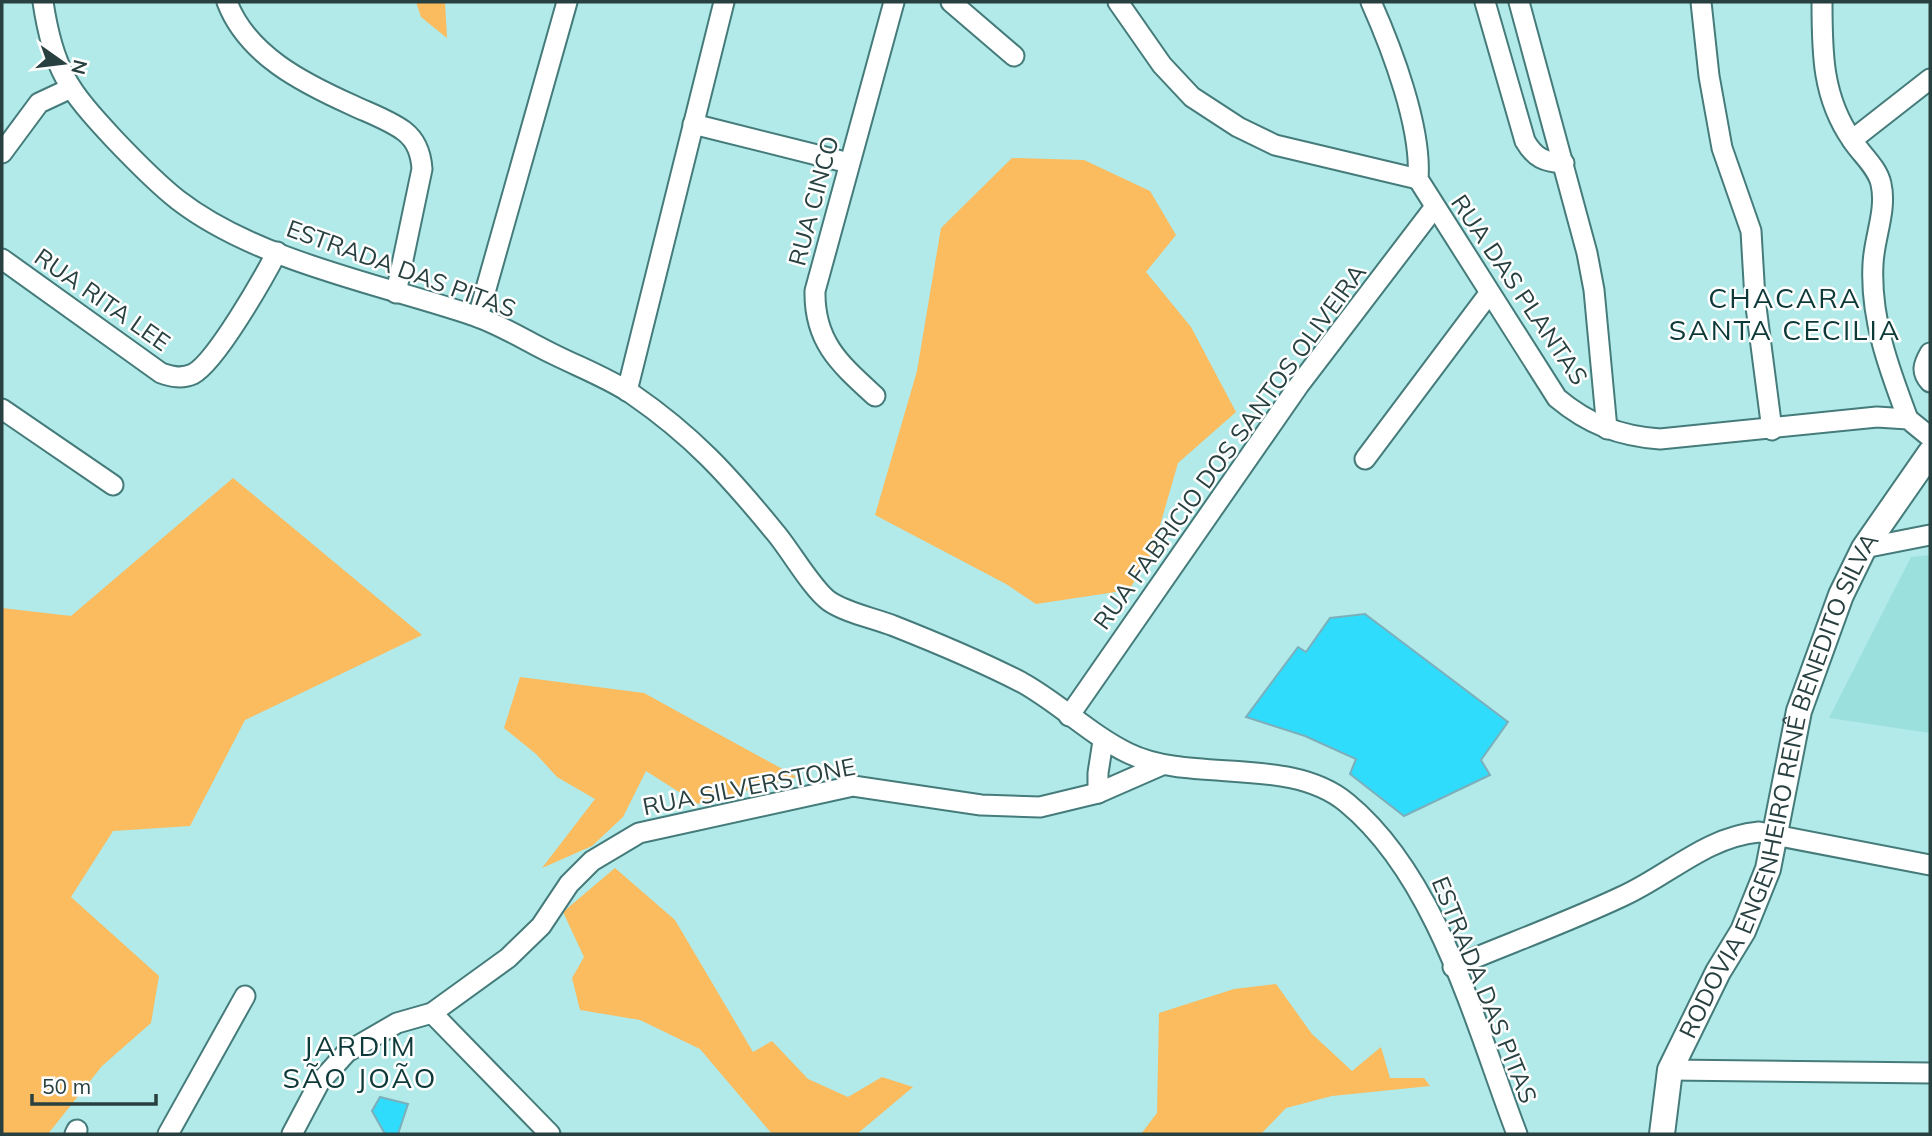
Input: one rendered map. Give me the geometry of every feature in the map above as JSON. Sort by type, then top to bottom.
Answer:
[{"type":"main road","name":"RODOVIA ENGENHEIRO RENÊ BENEDITO SILVA","points":[[1662,1134],[1670,1070],[1718,972],[1743,931],[1769,869],[1777,838],[1788,753],[1798,711],[1841,596],[1864,548],[1930,453]]},
{"type":"street","name":"ESTRADA DAS PITAS","points":[[43,2],[47,32],[69,89],[135,161],[180,201],[216,224],[277,252],[396,293],[478,317],[627,391],[684,432],[730,475],[829,601],[944,646],[1014,679],[1104,741],[1134,756],[1162,765],[1249,771],[1310,784],[1343,799],[1394,850],[1413,878],[1453,967],[1517,1134]]},
{"type":"street","points":[[227,2],[245,33],[293,76],[406,132],[421,154],[422,169],[396,293]]},
{"type":"street","points":[[478,317],[568,2]]},
{"type":"street","points":[[627,391],[724,2]]},
{"type":"street","name":"RUA CINCO","points":[[875,396],[840,364],[821,335],[815,313],[815,292],[894,2]]},
{"type":"street","points":[[951,2],[1014,56]]},
{"type":"street","points":[[1118,2],[1140,37],[1192,97],[1238,127],[1275,145],[1418,179]]},
{"type":"street","name":"RUA DAS PLANTAS","points":[[1371,2],[1407,102],[1418,150],[1418,179],[1488,295],[1556,398],[1589,422],[1606,429],[1631,437],[1660,439],[1772,430],[1877,417],[1908,419]]},
{"type":"street","points":[[1485,2],[1525,141],[1532,153],[1546,162],[1563,163]]},
{"type":"street","points":[[1519,2],[1594,290],[1606,429]]},
{"type":"street","points":[[1701,2],[1709,76],[1722,148],[1751,231],[1755,299],[1772,430]]},
{"type":"street","points":[[1822,2],[1822,64],[1827,89],[1852,140],[1881,183],[1882,201],[1872,264],[1875,311],[1884,353],[1908,419],[1930,437]]},
{"type":"street","points":[[1852,140],[1930,79]]},
{"type":"street","points":[[2,153],[39,103],[69,89]]},
{"type":"street","points":[[694,124],[849,163]]},
{"type":"street","name":"RUA FABRICIO DOS SANTOS OLIVEIRA","points":[[1069,716],[1299,385],[1434,208]]},
{"type":"street","name":"RUA RITA LEE","points":[[2,259],[161,373],[176,377],[191,375],[205,365],[258,288],[277,252]]},
{"type":"street","points":[[1365,459],[1488,295]]},
{"type":"street","points":[[1930,353],[1924,365],[1924,375],[1930,382]]},
{"type":"street","points":[[2,409],[113,485]]},
{"type":"street","points":[[1864,548],[1930,535]]},
{"type":"street","points":[[1098,793],[1098,773],[1104,741]]},
{"type":"street","name":"RUA SILVERSTONE","points":[[292,1134],[319,1083],[347,1052],[397,1023],[432,1013],[525,943],[569,884],[592,861],[639,833],[853,786],[1014,808],[1041,807],[1098,793],[1162,765]]},
{"type":"street","points":[[1453,967],[1623,897],[1717,841],[1738,834],[1759,832],[1777,838],[1930,865]]},
{"type":"street","points":[[168,1134],[245,996]]},
{"type":"street","points":[[432,1013],[550,1134]]},
{"type":"street","points":[[1670,1070],[1930,1073]]},
{"type":"shaded area","points":[[416,2],[445,2],[447,38],[421,17]]},
{"type":"shaded area","points":[[1012,158],[1084,160],[1150,191],[1176,235],[1146,272],[1191,327],[1236,412],[1178,463],[1152,553],[1129,590],[1036,604],[1006,584],[875,515],[917,371],[941,228]]},
{"type":"shaded area","points":[[233,478],[422,635],[245,720],[190,826],[113,831],[71,897],[159,976],[151,1023],[102,1066],[48,1134],[2,1134],[2,608],[71,616]]},
{"type":"shaded area","points":[[1930,555],[1930,733],[1829,718],[1911,557]]},
{"type":"shaded area","points":[[520,677],[644,693],[797,777],[698,804],[646,771],[623,817],[592,846],[542,868],[595,799],[557,777],[536,754],[504,728]]},
{"type":"shaded area","points":[[615,868],[675,920],[753,1052],[772,1041],[808,1079],[848,1097],[882,1077],[913,1087],[857,1134],[772,1134],[700,1049],[640,1020],[580,1010],[572,978],[584,957],[563,912]]},
{"type":"shaded area","points":[[1276,984],[1312,1034],[1352,1071],[1381,1047],[1390,1078],[1424,1078],[1430,1086],[1332,1096],[1286,1108],[1261,1134],[1141,1134],[1157,1113],[1159,1013],[1234,989]]},
{"type":"building","points":[[1365,614],[1508,722],[1481,760],[1490,775],[1404,816],[1350,774],[1356,759],[1305,736],[1246,717],[1298,647],[1306,652],[1330,618]]},
{"type":"building","points":[[380,1097],[408,1104],[398,1134],[385,1134],[372,1111]]},
{"type":"district","name":"CHACARA SANTA CECILIA","points":[[1785,314]]},
{"type":"district","name":"JARDIM SÃO JOÃO","points":[[360,1062]]}]
